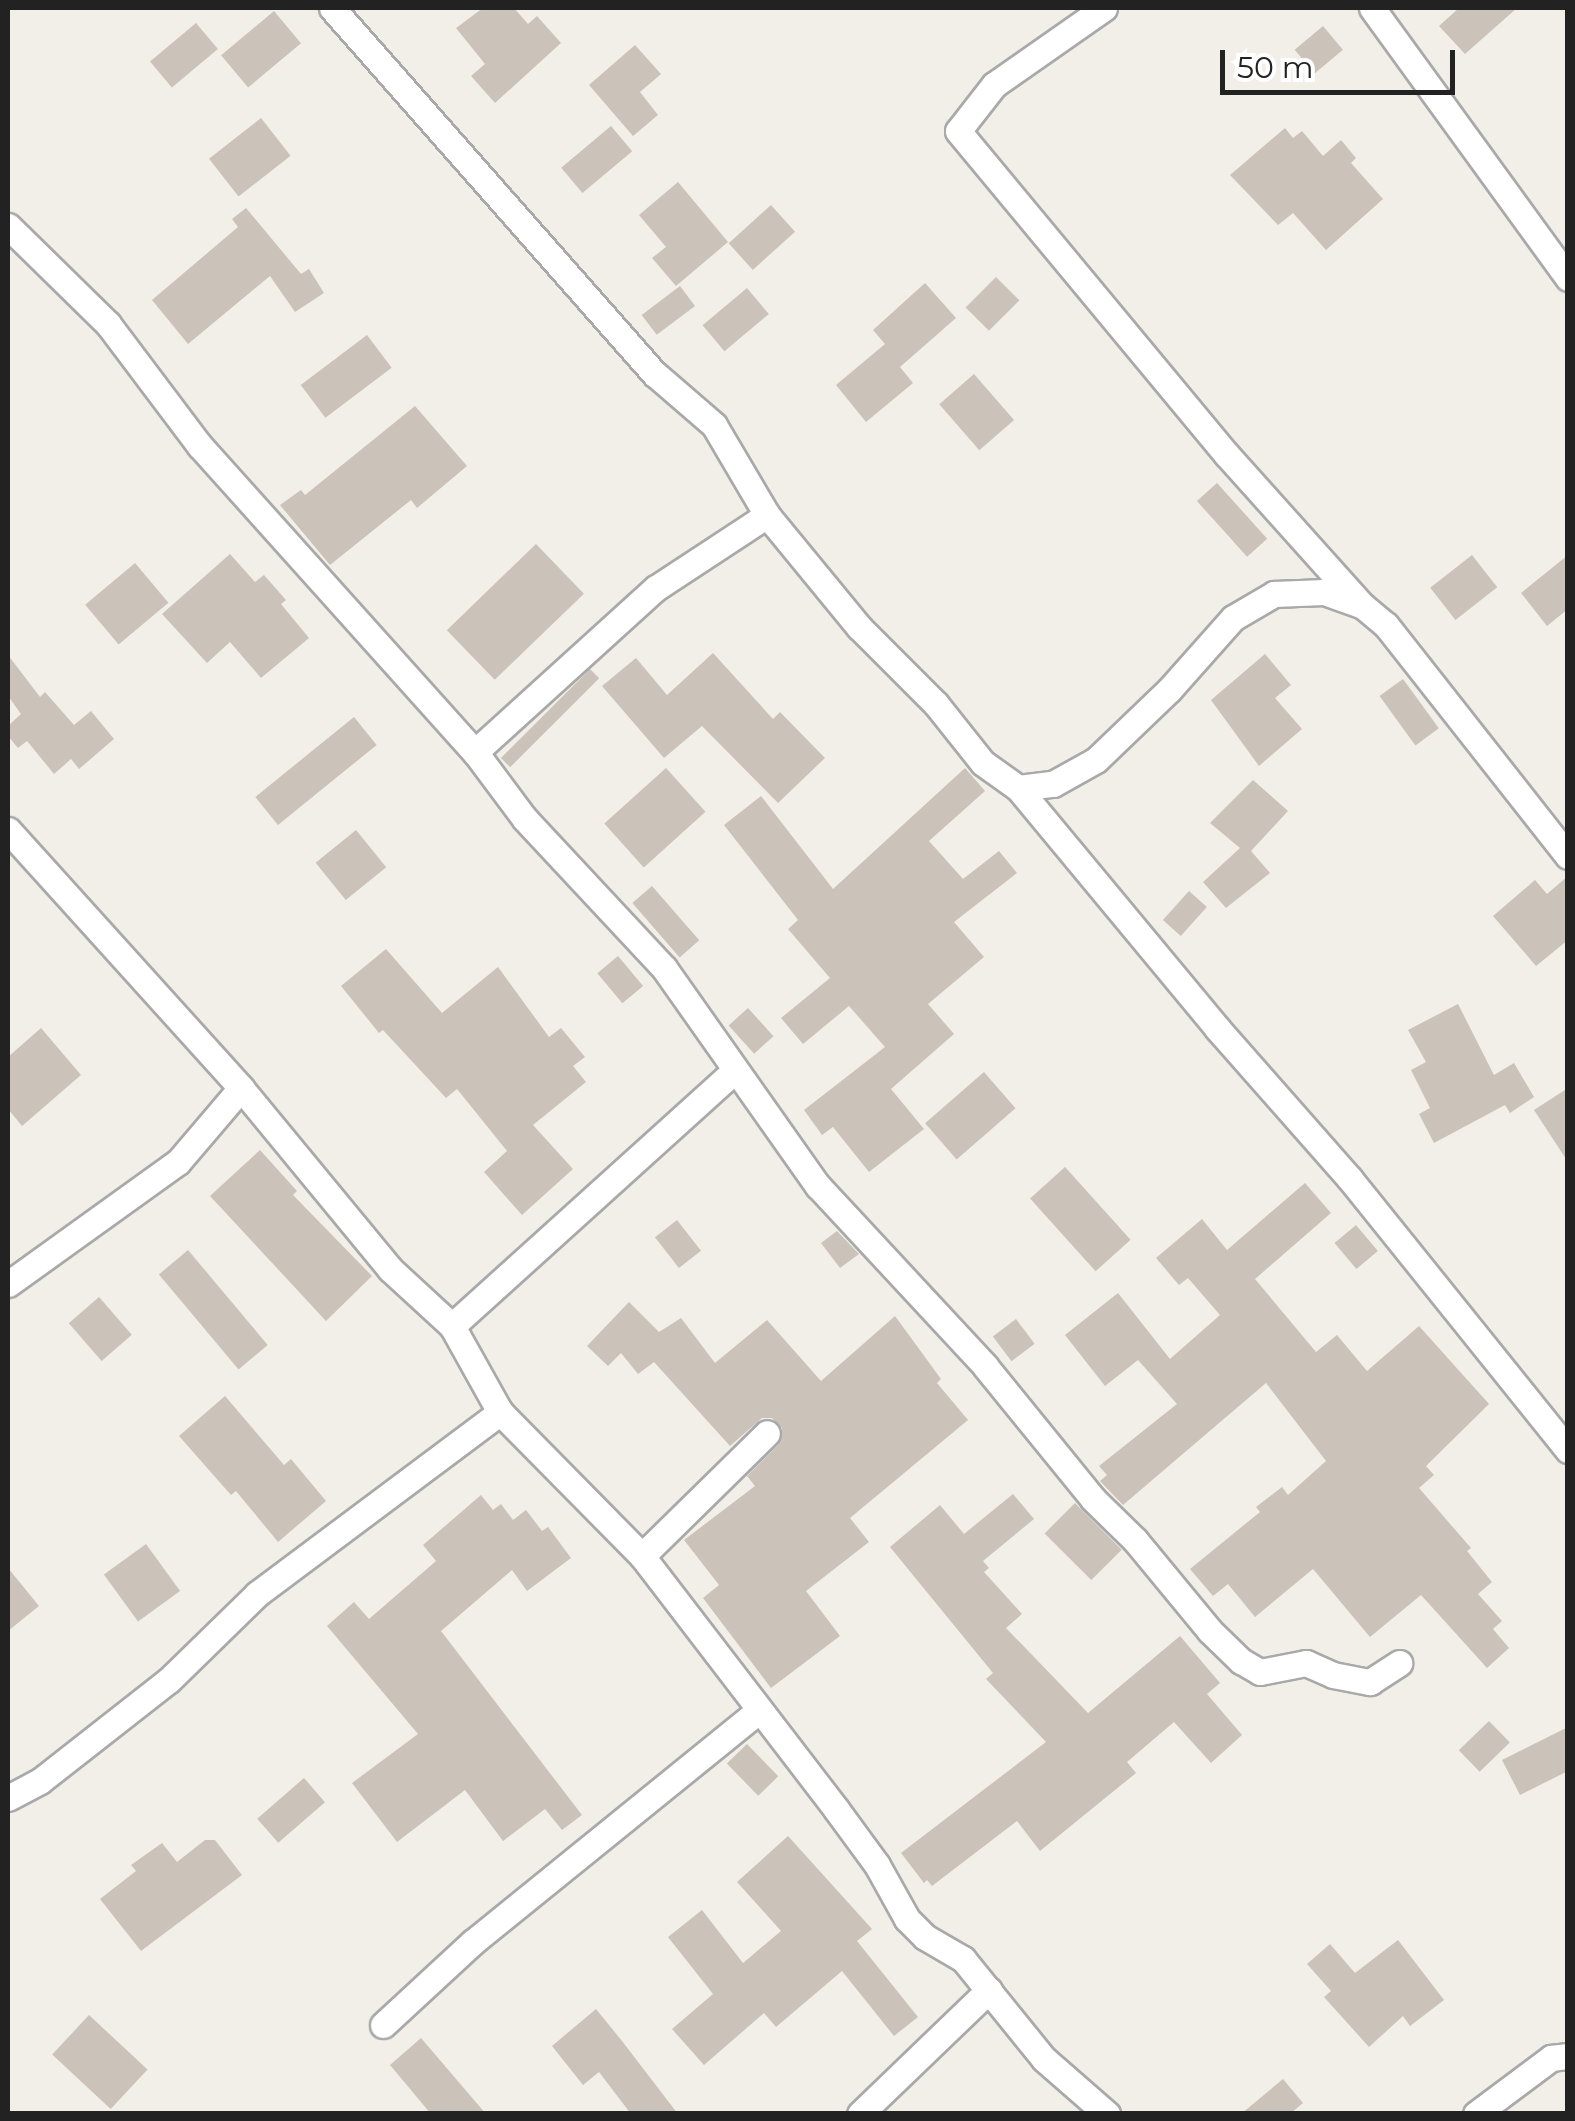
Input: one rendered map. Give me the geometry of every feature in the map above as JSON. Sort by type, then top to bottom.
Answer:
[{"type":"street","points":[[332,8],[655,374],[714,425],[768,515],[860,627],[936,704],[983,763],[1018,788],[1217,1028],[1350,1179],[1568,1450]]},
{"type":"street","points":[[1104,8],[994,85],[958,130],[1227,455],[1362,606],[1386,625],[1568,856]]},
{"type":"street","points":[[1372,8],[1568,278]]},
{"type":"street","points":[[8,226],[108,324],[200,446],[475,752],[524,819],[664,968],[733,1072],[818,1186],[985,1366],[1092,1499],[1135,1540],[1210,1631],[1242,1662],[1260,1672],[1306,1663],[1333,1675],[1370,1682],[1399,1663]]},
{"type":"street","points":[[475,752],[656,588],[768,515]]},
{"type":"street","points":[[1018,788],[1053,784],[1096,760],[1168,690],[1233,618],[1274,594],[1324,592],[1362,606]]},
{"type":"street","points":[[8,830],[241,1088],[390,1269],[452,1326],[500,1412],[642,1556],[877,1865],[908,1920],[925,1937],[963,1959],[1044,2059],[1107,2114]]},
{"type":"street","points":[[452,1326],[733,1072]]},
{"type":"street","points":[[8,1284],[178,1162],[241,1088]]},
{"type":"street","points":[[8,1798],[40,1781],[169,1680],[258,1594],[500,1412]]},
{"type":"street","points":[[642,1556],[767,1433]]},
{"type":"street","points":[[383,2025],[472,1942],[759,1710]]},
{"type":"street","points":[[860,2114],[989,1990]]},
{"type":"street","points":[[1476,2114],[1551,2058],[1568,2056]]},
{"type":"building","points":[[483,8],[514,8],[528,24],[537,16],[561,43],[495,103],[471,76],[485,64],[456,28]]},
{"type":"building","points":[[1459,8],[1517,8],[1465,54],[1439,26]]},
{"type":"building","points":[[274,11],[301,43],[248,88],[221,55]]},
{"type":"building","points":[[196,23],[218,49],[172,88],[150,62]]},
{"type":"building","points":[[1323,26],[1343,50],[1315,74],[1295,50]]},
{"type":"building","points":[[635,45],[661,74],[640,92],[658,115],[633,136],[589,85]]},
{"type":"building","points":[[261,118],[291,156],[239,196],[209,159]]},
{"type":"building","points":[[611,126],[632,151],[582,193],[561,168]]},
{"type":"building","points":[[1285,128],[1293,138],[1302,131],[1323,156],[1341,140],[1356,158],[1351,163],[1383,199],[1326,250],[1293,213],[1278,225],[1230,175]]},
{"type":"building","points":[[678,182],[728,242],[676,286],[652,258],[666,247],[639,215]]},
{"type":"building","points":[[771,205],[795,232],[753,270],[729,243]]},
{"type":"building","points":[[246,208],[301,274],[309,269],[324,293],[295,312],[270,276],[188,344],[152,300],[238,227],[232,219]]},
{"type":"building","points":[[996,277],[1019,300],[989,331],[966,307]]},
{"type":"building","points":[[925,283],[956,318],[900,367],[913,383],[866,422],[836,385],[885,344],[873,330]]},
{"type":"building","points":[[680,286],[695,306],[657,335],[642,315]]},
{"type":"building","points":[[747,288],[769,314],[724,351],[703,325]]},
{"type":"building","points":[[367,335],[392,368],[325,418],[301,385]]},
{"type":"building","points":[[974,374],[1014,420],[979,450],[939,404]]},
{"type":"building","points":[[415,406],[467,466],[417,508],[411,500],[330,565],[280,505],[301,490],[305,495]]},
{"type":"building","points":[[1217,483],[1267,539],[1247,557],[1197,501]]},
{"type":"building","points":[[536,544],[584,594],[495,680],[447,630]]},
{"type":"building","points":[[230,554],[255,582],[264,575],[286,600],[281,604],[309,638],[261,678],[230,642],[207,663],[162,614]]},
{"type":"building","points":[[1472,555],[1497,587],[1455,620],[1430,588]]},
{"type":"building","points":[[1568,555],[1568,609],[1547,626],[1521,593]]},
{"type":"building","points":[[135,563],[168,603],[119,645],[85,605]]},
{"type":"building","points":[[713,653],[773,719],[780,712],[825,758],[778,803],[702,726],[664,758],[602,686],[636,658],[667,695]]},
{"type":"building","points":[[1265,654],[1291,685],[1275,698],[1302,729],[1259,766],[1211,700]]},
{"type":"building","points":[[8,655],[40,697],[45,692],[74,725],[91,711],[114,739],[79,769],[71,759],[54,774],[27,741],[18,748],[8,736],[8,726],[21,714],[8,696]]},
{"type":"building","points":[[590,669],[599,678],[510,767],[501,758]]},
{"type":"building","points":[[1403,679],[1439,728],[1415,745],[1380,696]]},
{"type":"building","points":[[354,717],[377,745],[278,825],[255,797]]},
{"type":"building","points":[[666,768],[705,812],[644,867],[604,824]]},
{"type":"building","points":[[965,768],[985,791],[929,841],[963,879],[999,851],[1017,873],[954,922],[984,957],[928,1004],[954,1034],[891,1089],[924,1129],[869,1172],[833,1127],[822,1135],[804,1110],[885,1047],[849,1006],[803,1044],[781,1018],[830,978],[788,929],[798,920],[724,825],[761,796],[833,889]]},
{"type":"building","points":[[1253,780],[1288,811],[1251,851],[1270,873],[1226,908],[1203,882],[1240,848],[1210,823]]},
{"type":"building","points":[[356,830],[386,867],[346,900],[316,863]]},
{"type":"building","points":[[1568,876],[1568,940],[1536,966],[1493,916],[1535,880],[1547,894]]},
{"type":"building","points":[[652,886],[699,940],[680,957],[632,903]]},
{"type":"building","points":[[1189,891],[1207,907],[1181,936],[1163,920]]},
{"type":"building","points":[[386,949],[442,1013],[498,967],[549,1037],[561,1028],[585,1057],[573,1066],[586,1082],[533,1125],[573,1169],[522,1215],[484,1172],[507,1151],[457,1089],[446,1098],[383,1030],[379,1033],[341,986]]},
{"type":"building","points":[[618,956],[643,986],[622,1003],[597,973]]},
{"type":"building","points":[[1458,1004],[1494,1075],[1514,1063],[1534,1097],[1510,1113],[1505,1105],[1434,1143],[1419,1114],[1430,1108],[1411,1070],[1426,1062],[1408,1030]]},
{"type":"building","points":[[748,1008],[773,1036],[754,1054],[729,1025]]},
{"type":"building","points":[[41,1028],[81,1075],[22,1126],[8,1109],[8,1057]]},
{"type":"building","points":[[984,1072],[1015,1108],[957,1159],[925,1123]]},
{"type":"building","points":[[1568,1088],[1568,1162],[1534,1110]]},
{"type":"building","points":[[260,1150],[297,1191],[293,1195],[372,1276],[326,1321],[210,1196]]},
{"type":"building","points":[[1065,1167],[1131,1240],[1096,1271],[1030,1198]]},
{"type":"building","points":[[1305,1183],[1331,1213],[1255,1279],[1316,1352],[1337,1335],[1367,1371],[1419,1326],[1489,1404],[1426,1466],[1434,1475],[1419,1488],[1471,1548],[1467,1551],[1492,1582],[1478,1594],[1502,1621],[1493,1629],[1509,1648],[1487,1668],[1421,1595],[1370,1637],[1313,1569],[1255,1617],[1228,1584],[1213,1596],[1190,1569],[1260,1512],[1256,1507],[1282,1487],[1288,1495],[1326,1461],[1266,1383],[1123,1505],[1100,1481],[1107,1475],[1099,1466],[1177,1404],[1138,1360],[1105,1386],[1065,1335],[1118,1293],[1170,1359],[1220,1315],[1188,1278],[1179,1285],[1156,1258],[1202,1219],[1227,1250]]},
{"type":"building","points":[[677,1220],[701,1251],[679,1268],[655,1237]]},
{"type":"building","points":[[1356,1225],[1378,1251],[1356,1269],[1335,1243]]},
{"type":"building","points":[[837,1231],[859,1254],[840,1268],[821,1243]]},
{"type":"building","points":[[188,1250],[268,1345],[239,1369],[159,1274]]},
{"type":"building","points":[[99,1297],[132,1335],[102,1361],[69,1323]]},
{"type":"building","points":[[629,1302],[659,1332],[681,1318],[715,1363],[767,1320],[821,1381],[895,1316],[941,1379],[937,1383],[968,1420],[850,1518],[869,1542],[806,1591],[840,1636],[771,1688],[703,1598],[719,1585],[684,1540],[755,1486],[747,1476],[779,1444],[782,1428],[772,1418],[762,1418],[730,1446],[654,1362],[638,1374],[621,1353],[608,1366],[587,1346]]},
{"type":"building","points":[[1016,1319],[1035,1344],[1011,1361],[993,1336]]},
{"type":"building","points":[[225,1396],[284,1465],[291,1459],[326,1501],[278,1542],[236,1491],[231,1495],[179,1436]]},
{"type":"building","points":[[1013,1494],[1034,1519],[983,1561],[989,1568],[984,1572],[1022,1614],[1006,1628],[1088,1713],[1180,1636],[1220,1683],[1207,1694],[1242,1735],[1211,1763],[1174,1722],[1127,1762],[1136,1773],[1040,1851],[1017,1821],[932,1886],[927,1880],[924,1883],[901,1853],[1046,1742],[986,1679],[993,1673],[890,1547],[940,1505],[964,1534]]},
{"type":"building","points":[[481,1495],[493,1510],[501,1504],[513,1520],[526,1510],[542,1531],[548,1527],[571,1558],[527,1591],[512,1570],[441,1631],[582,1815],[562,1830],[545,1809],[503,1841],[465,1790],[397,1842],[352,1783],[418,1734],[327,1626],[354,1602],[369,1619],[436,1561],[423,1545]]},
{"type":"building","points":[[1075,1503],[1122,1550],[1091,1580],[1045,1533]]},
{"type":"building","points":[[146,1544],[180,1591],[138,1621],[104,1575]]},
{"type":"building","points":[[8,1568],[39,1606],[8,1631]]},
{"type":"building","points":[[1489,1721],[1510,1743],[1480,1772],[1459,1750]]},
{"type":"building","points":[[1568,1727],[1568,1771],[1520,1795],[1502,1760]]},
{"type":"building","points":[[747,1744],[778,1776],[758,1796],[727,1763]]},
{"type":"building","points":[[304,1778],[325,1802],[278,1843],[257,1819]]},
{"type":"building","points":[[788,1836],[872,1929],[857,1941],[918,2017],[894,2036],[842,1971],[776,2027],[764,2013],[704,2065],[672,2029],[713,1994],[668,1937],[702,1910],[743,1963],[781,1931],[737,1882]]},
{"type":"building","points":[[205,1840],[215,1840],[242,1875],[141,1951],[100,1899],[136,1871],[131,1865],[162,1843],[177,1862]]},
{"type":"building","points":[[1398,1940],[1444,2000],[1410,2026],[1403,2016],[1369,2047],[1324,1997],[1331,1991],[1307,1964],[1330,1944],[1355,1973]]},
{"type":"building","points":[[596,2009],[678,2114],[631,2114],[599,2072],[583,2085],[552,2046]]},
{"type":"building","points":[[89,2015],[148,2070],[111,2109],[52,2054]]},
{"type":"building","points":[[421,2038],[486,2114],[431,2114],[390,2065]]},
{"type":"building","points":[[1283,2079],[1303,2103],[1290,2114],[1241,2114]]}]
